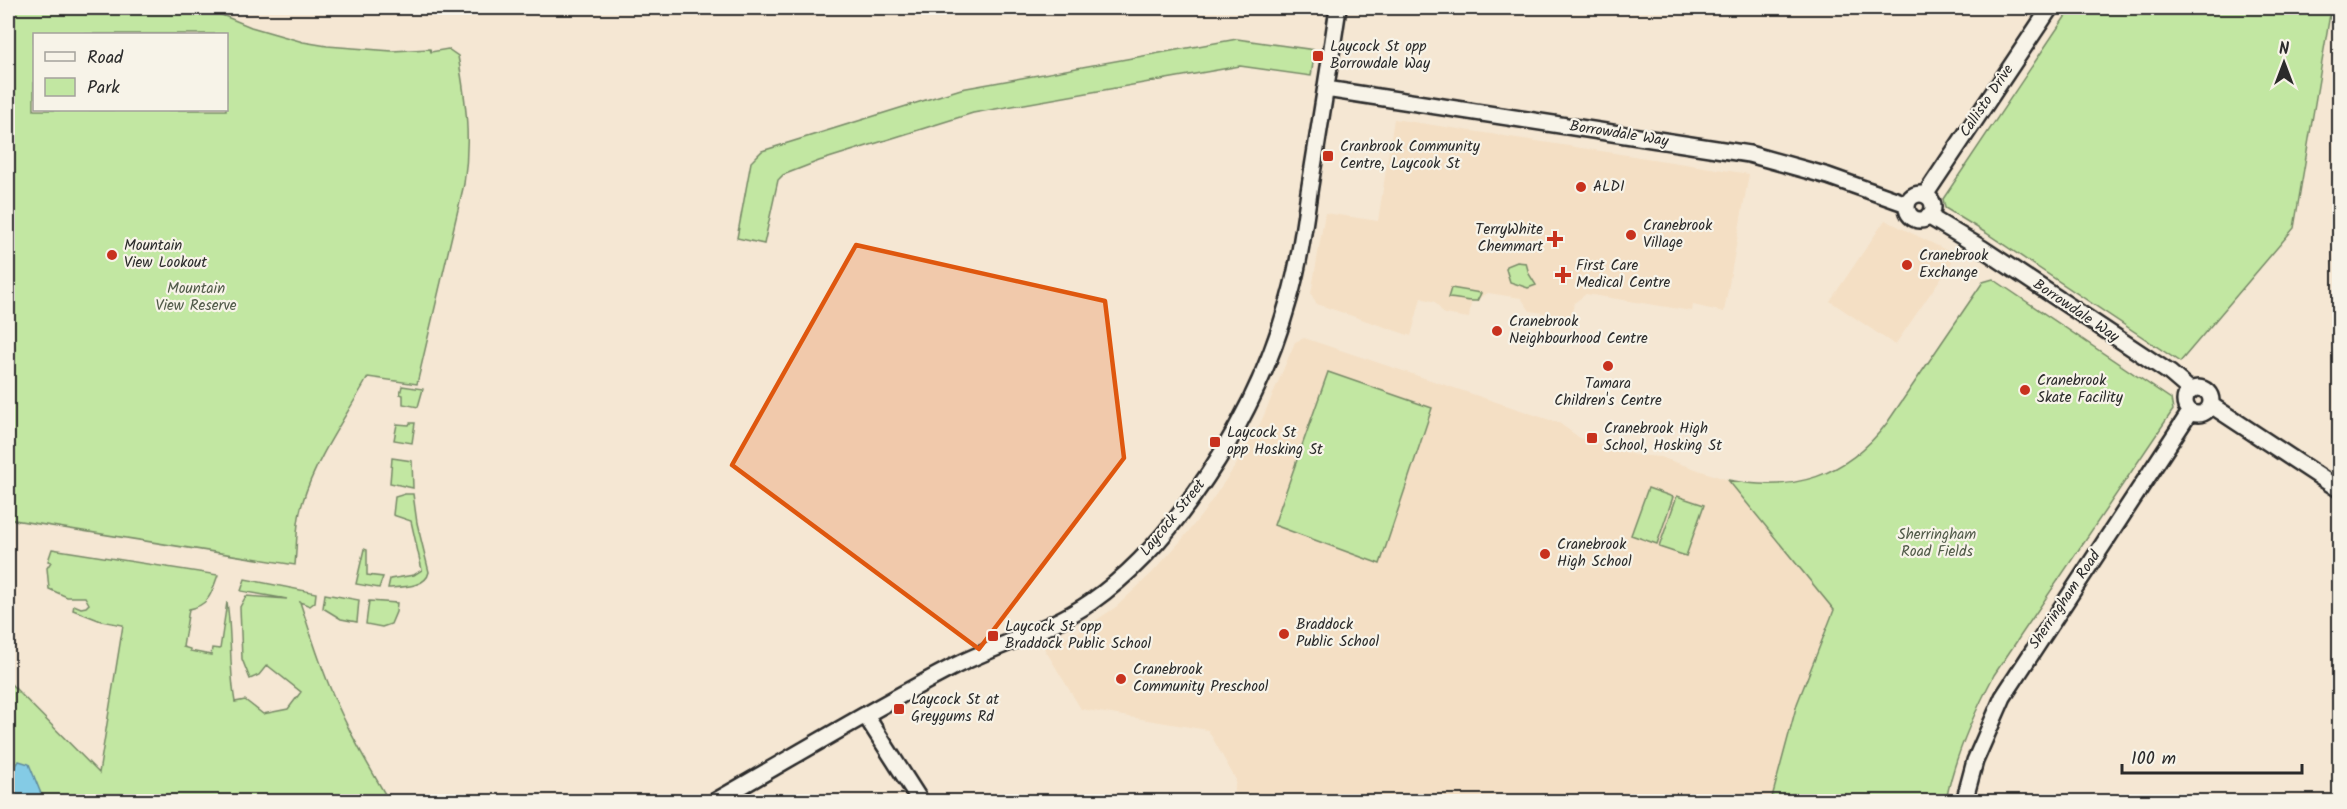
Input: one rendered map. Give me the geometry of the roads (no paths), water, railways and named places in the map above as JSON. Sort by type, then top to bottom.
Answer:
[{"type":"street","name":"Laycock Street","points":[[714,801],[952,667],[1049,626],[1085,606],[1136,563],[1186,506],[1220,459],[1245,412],[1277,339],[1299,259],[1338,8]]},
{"type":"street","name":"Callisto Drive","points":[[1925,195],[2050,8]]},
{"type":"street","name":"Borrowdale Way","points":[[1326,89],[1740,153],[1798,166],[1907,204],[1908,212],[1913,218],[1921,219],[1928,216],[1983,249],[2170,373],[2191,391],[2198,388],[2206,391],[2211,405],[2340,490]]},
{"type":"street","points":[[1907,204],[1914,195],[1925,195],[1932,205],[1928,216]]},
{"type":"street","points":[[2191,391],[2185,401],[2190,412],[2202,413],[2211,405]]},
{"type":"street","name":"Sherringham Road","points":[[1964,801],[1975,761],[2003,697],[2190,412]]},
{"type":"street","points":[[866,716],[921,801]]},
{"type":"water","points":[[19,761],[29,764],[44,801],[8,801],[8,778]]},
{"type":"place","name":"Laycock St opp Borrowdale Way","points":[[1318,56]]},
{"type":"place","name":"Cranbrook Community Centre, Laycook St","points":[[1328,156]]},
{"type":"place","name":"ALDI","points":[[1581,187]]},
{"type":"place","name":"Cranebrook Village","points":[[1631,235]]},
{"type":"place","name":"TerryWhite Chemmart","points":[[1555,239]]},
{"type":"place","name":"Mountain View Lookout","points":[[112,255]]},
{"type":"place","name":"Cranebrook Exchange","points":[[1907,265]]},
{"type":"place","name":"First Care Medical Centre","points":[[1563,275]]},
{"type":"place","name":"Cranebrook Neighbourhood Centre","points":[[1497,331]]},
{"type":"place","name":"Tamara Children's Centre","points":[[1608,366]]},
{"type":"place","name":"Cranebrook Skate Facility","points":[[2025,390]]},
{"type":"place","name":"Cranebrook High School, Hosking St","points":[[1592,438]]},
{"type":"place","name":"Laycock St opp Hosking St","points":[[1215,442]]},
{"type":"place","name":"Cranebrook High School","points":[[1545,554]]},
{"type":"place","name":"Braddock Public School","points":[[1284,634]]},
{"type":"place","name":"Laycock St opp Braddock Public School","points":[[993,636]]},
{"type":"place","name":"Cranebrook Community Preschool","points":[[1121,679]]},
{"type":"place","name":"Laycock St at Greygums Rd","points":[[899,709]]},
{"type":"park label","name":"Mountain View Reserve","points":[[196,298]]},
{"type":"park label","name":"Sherringham Road Fields","points":[[1937,544]]}]
